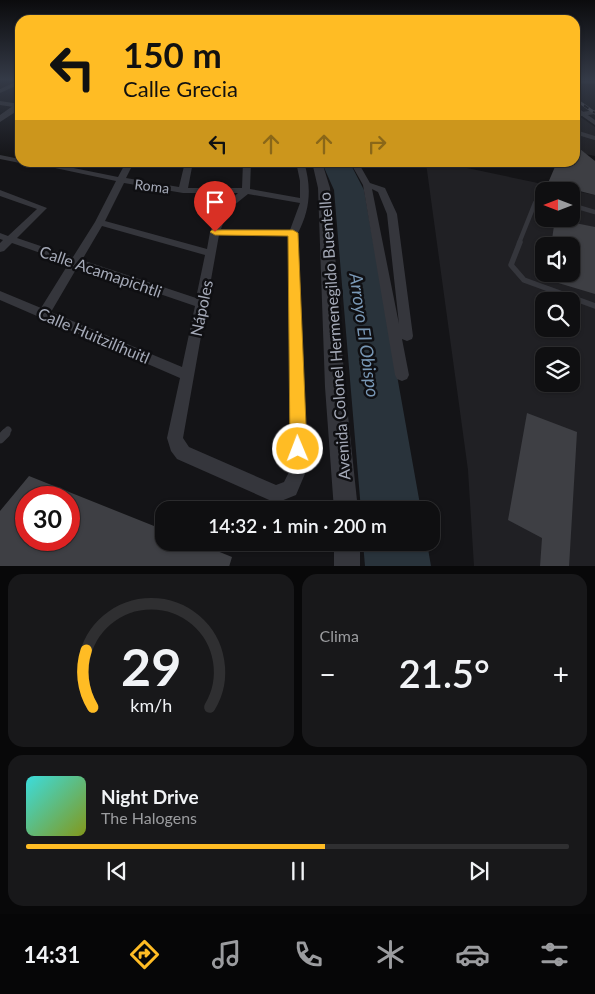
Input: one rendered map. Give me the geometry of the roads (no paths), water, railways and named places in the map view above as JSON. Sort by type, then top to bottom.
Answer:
[{"type":"street","points":[[0,119],[15,109]]},
{"type":"street","points":[[580,114],[595,112]]},
{"type":"street","points":[[580,115],[595,123]]},
{"type":"street","points":[[0,157],[15,158]]},
{"type":"street","name":"Roma","points":[[72,167],[121,182],[183,190],[246,192],[304,201]]},
{"type":"street","points":[[43,314],[100,222],[128,167]]},
{"type":"street","points":[[183,190],[188,167]]},
{"type":"street","points":[[246,192],[247,167]]},
{"type":"street","points":[[215,232],[293,233],[300,221],[306,190],[301,167]]},
{"type":"street","name":"Avenida Colonel Hermenegildo Buentello","points":[[318,167],[324,188],[335,387],[345,501]]},
{"type":"street","points":[[357,167],[366,185],[374,216],[402,375]]},
{"type":"street","points":[[366,185],[382,190],[392,214],[408,336]]},
{"type":"street","name":"Nápoles","points":[[246,192],[224,209],[215,232],[203,306],[187,375],[176,442],[183,453],[276,494],[290,489],[299,469],[293,233]]},
{"type":"street","points":[[0,193],[43,208],[6,238],[0,249]]},
{"type":"street","points":[[100,222],[212,254]]},
{"type":"street","name":"Calle Acamapichtli","points":[[6,238],[203,306]]},
{"type":"street","name":"Calle Huitzilíhuitl","points":[[0,296],[187,375]]},
{"type":"street","points":[[347,551],[347,566]]},
{"type":"lane","points":[[580,134],[595,138]]},
{"type":"lane","points":[[535,203],[511,265],[524,280],[595,306]]},
{"type":"lane","points":[[580,208],[595,212]]},
{"type":"lane","points":[[0,439],[8,430]]},
{"type":"water","name":"Arroyo El Obispo","points":[[324,167],[352,167],[364,190],[419,501],[360,501],[334,190]]},
{"type":"water","points":[[364,551],[428,551],[431,566],[365,566]]},
{"type":"railway","points":[[584,105],[595,113]]}]
